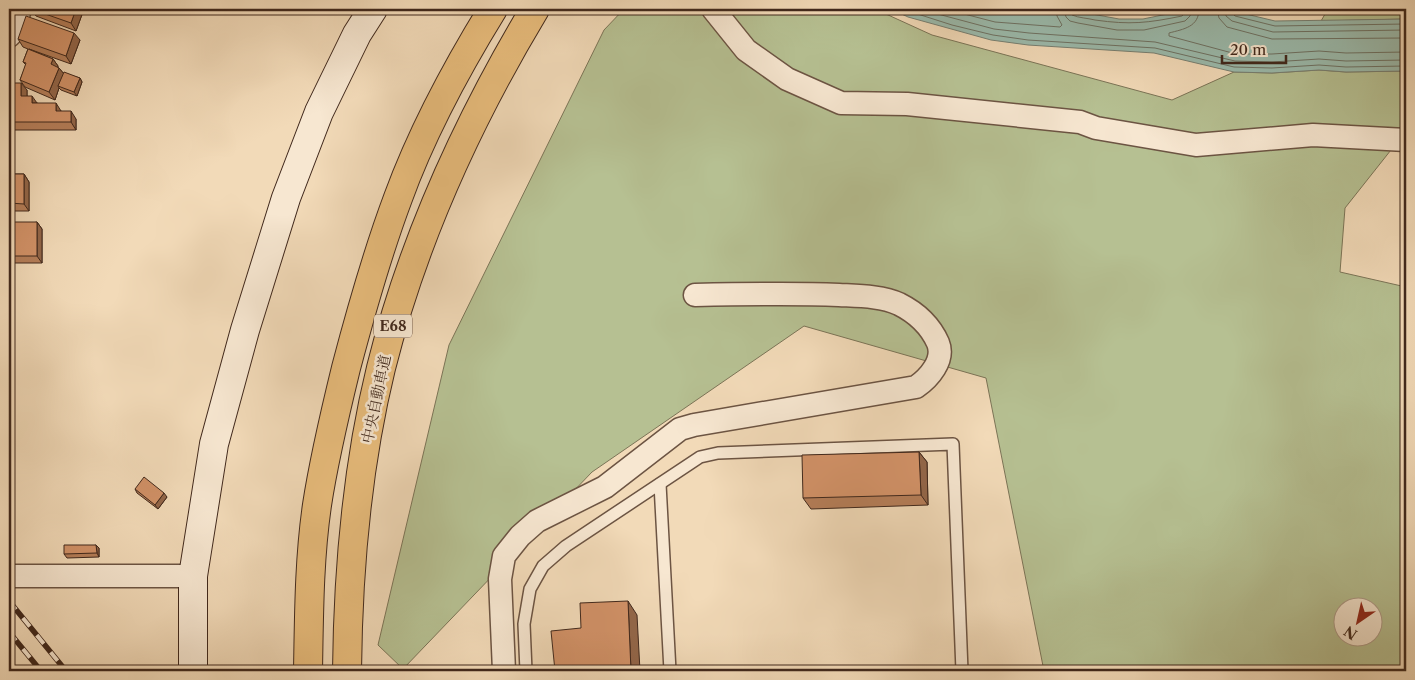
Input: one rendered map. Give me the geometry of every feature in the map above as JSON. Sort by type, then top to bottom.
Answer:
[{"type":"highway","name":"E68","points":[[308,671],[309,602],[317,506],[334,418],[353,342],[375,264],[398,196],[432,118],[469,47],[493,9]]},
{"type":"highway","name":"中央自動車道","points":[[348,671],[348,622],[354,532],[366,445],[381,368],[405,286],[433,210],[456,156],[501,66],[534,9]]},
{"type":"street","points":[[9,36],[13,32],[20,9]]},
{"type":"street","points":[[193,671],[193,576],[214,444],[245,330],[286,198],[319,112],[357,34],[373,9]]},
{"type":"street","points":[[713,9],[746,50],[786,79],[841,103],[908,104],[1080,122],[1096,128],[1196,145],[1313,135],[1406,140]]},
{"type":"street","points":[[504,671],[500,579],[504,556],[520,536],[537,521],[605,487],[680,429],[916,387],[927,379],[936,368],[940,348],[933,331],[921,317],[898,303],[868,297],[799,293],[695,295]]},
{"type":"street","points":[[9,576],[193,576]]},
{"type":"lane","points":[[526,671],[524,624],[530,588],[543,566],[566,546],[700,457],[718,453],[953,444],[962,671]]},
{"type":"lane","points":[[660,484],[670,671]]},
{"type":"green space","points":[[624,9],[875,9],[932,35],[1172,100],[1234,72],[1272,73],[1319,70],[1346,72],[1406,71],[1406,131],[1345,208],[1340,272],[1406,287],[1406,671],[1044,671],[986,378],[804,326],[592,472],[403,669],[378,645],[449,345],[604,30]]},
{"type":"green space","points":[[1328,9],[1406,9],[1406,19],[1321,21]]},
{"type":"water","points":[[891,9],[1065,9],[1119,19],[1143,19],[1182,11],[1225,9],[1275,21],[1406,19],[1406,71],[1346,72],[1319,70],[1272,73],[1234,72],[1154,53],[1028,45],[991,40],[908,17]]},
{"type":"building","points":[[31,9],[76,9],[71,23]]},
{"type":"building","points":[[26,16],[74,33],[66,56],[18,39]]},
{"type":"building","points":[[28,49],[53,59],[51,64],[59,68],[49,92],[20,80],[26,63],[23,62]]},
{"type":"building","points":[[64,72],[80,78],[74,92],[58,86]]},
{"type":"building","points":[[9,83],[21,83],[21,96],[32,96],[32,103],[56,103],[56,111],[71,111],[71,122],[9,122]]},
{"type":"building","points":[[9,174],[24,174],[24,204],[9,203]]},
{"type":"building","points":[[14,222],[37,222],[37,256],[9,256],[9,227],[14,227]]},
{"type":"building","points":[[919,452],[921,495],[803,498],[802,455]]},
{"type":"building","points":[[144,477],[164,493],[155,505],[135,489]]},
{"type":"building","points":[[64,545],[96,545],[97,553],[64,554]]},
{"type":"building","points":[[628,601],[631,671],[555,671],[551,631],[581,628],[580,603]]},
{"type":"railway","points":[[9,601],[66,671]]},
{"type":"railway","points":[[9,632],[41,671]]}]
